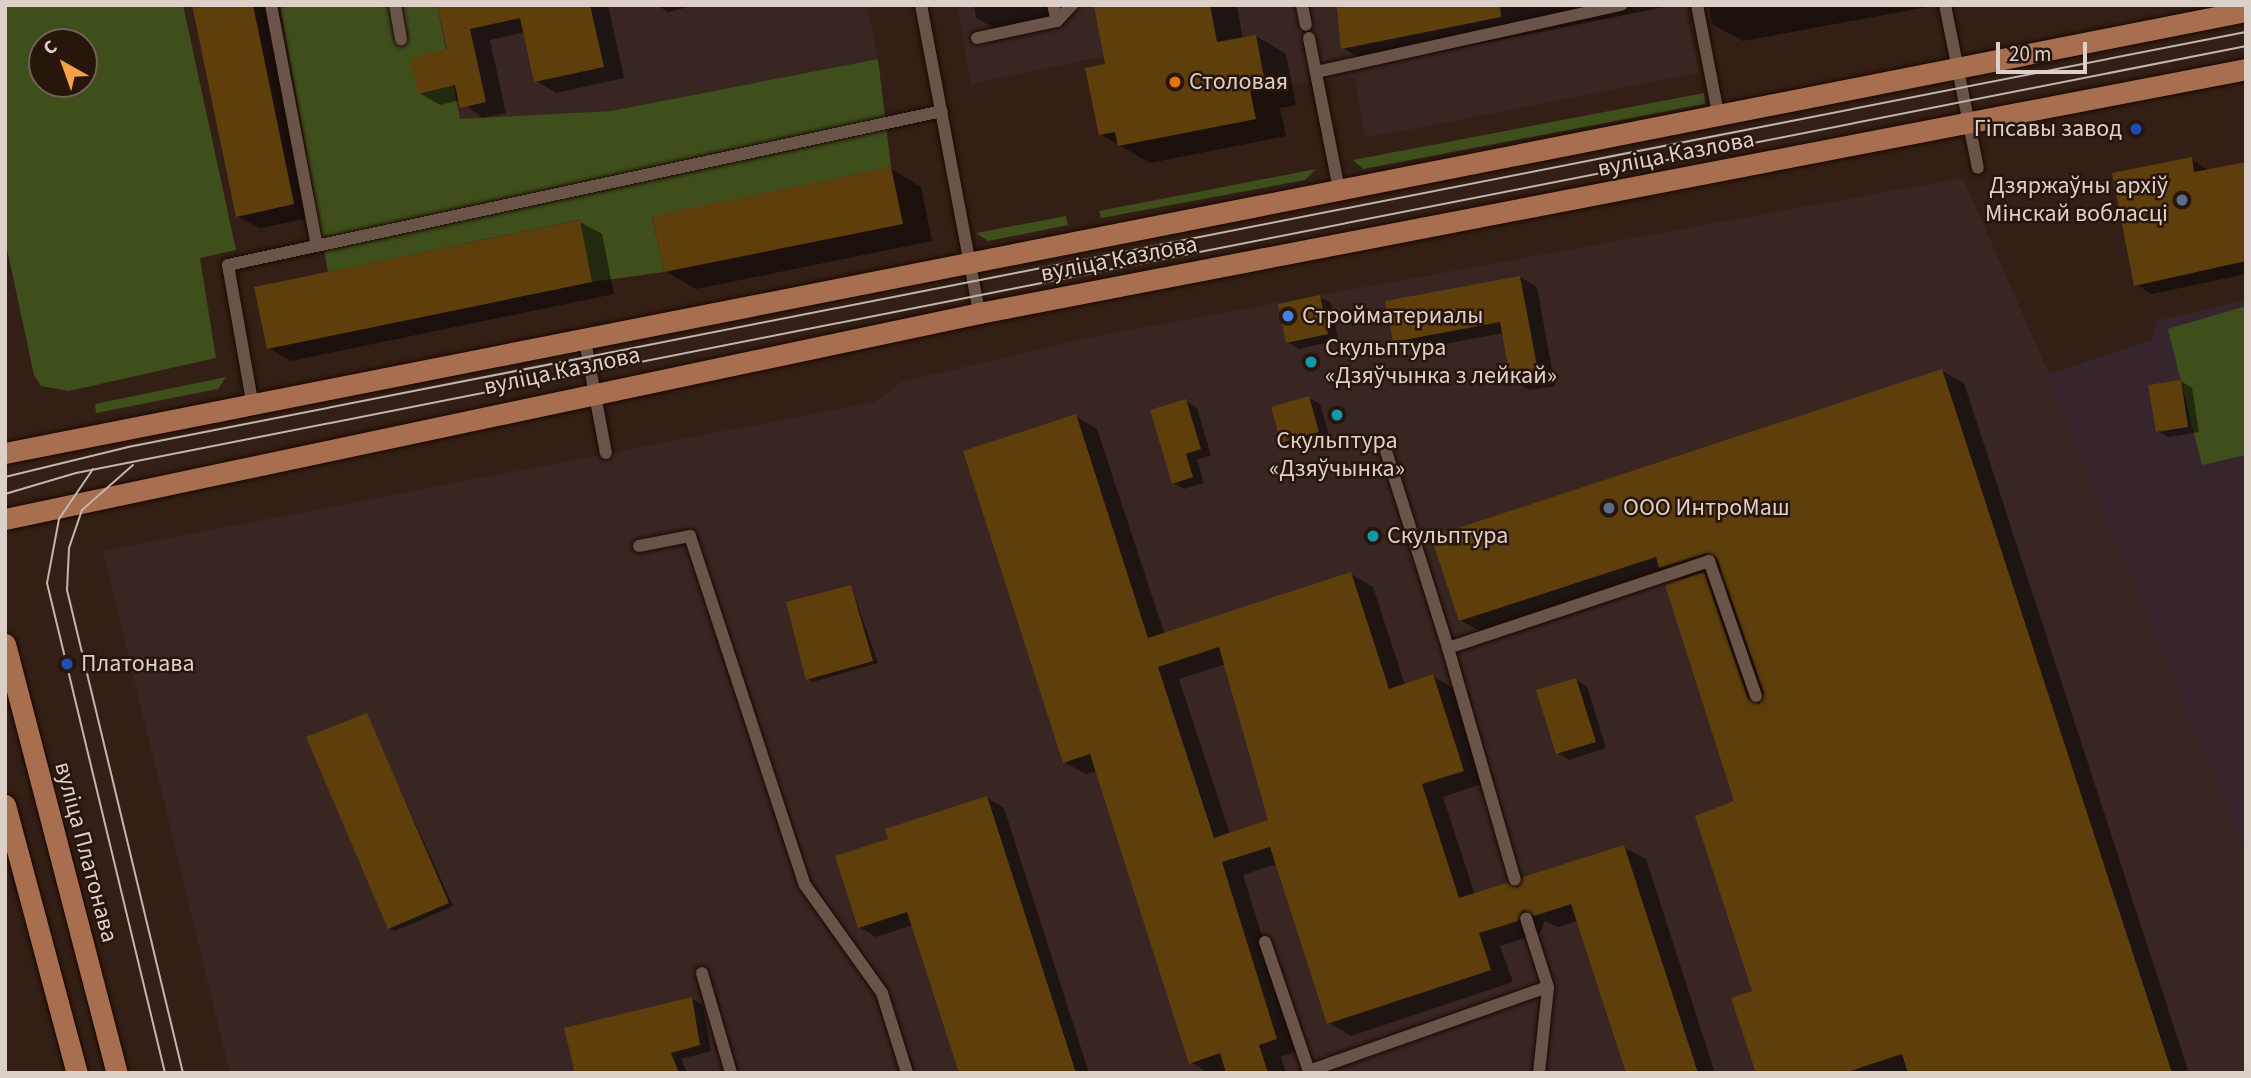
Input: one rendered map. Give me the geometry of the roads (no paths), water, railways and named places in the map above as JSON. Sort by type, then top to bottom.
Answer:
[{"type":"main road","name":"вуліца Казлова","points":[[5,453],[970,258],[2246,11]]},
{"type":"main road","name":"вуліца Казлова","points":[[5,519],[595,390],[979,313],[1970,125],[2246,69]]},
{"type":"main road","name":"вуліца Платонава","points":[[5,644],[117,1073]]},
{"type":"main road","points":[[5,806],[11,855],[77,1073]]},
{"type":"lane","points":[[271,5],[317,246]]},
{"type":"lane","points":[[395,5],[401,39]]},
{"type":"lane","points":[[921,5],[979,313]]},
{"type":"lane","points":[[1053,5],[1057,20]]},
{"type":"lane","points":[[976,38],[1057,20],[1072,5]]},
{"type":"lane","points":[[1302,5],[1306,24]]},
{"type":"lane","points":[[1316,72],[1622,5]]},
{"type":"lane","points":[[1697,5],[1718,113]]},
{"type":"lane","points":[[1945,5],[1978,168]]},
{"type":"lane","points":[[1309,38],[1339,188]]},
{"type":"lane","points":[[253,401],[228,265],[942,110]]},
{"type":"lane","points":[[584,336],[606,453]]},
{"type":"lane","points":[[1386,451],[1448,648],[1515,880]]},
{"type":"lane","points":[[639,546],[690,536],[805,885],[882,993],[907,1073]]},
{"type":"lane","points":[[1448,648],[1709,561],[1756,696]]},
{"type":"lane","points":[[1527,918],[1548,988],[1539,1073]]},
{"type":"lane","points":[[1265,942],[1309,1070],[1548,988]]},
{"type":"lane","points":[[702,973],[730,1073]]},
{"type":"tram line","points":[[5,477],[128,447],[2246,32]]},
{"type":"tram line","points":[[5,494],[76,473],[2246,46]]},
{"type":"tram line","points":[[133,465],[82,510],[69,548],[67,590],[183,1073]]},
{"type":"tram line","points":[[93,469],[59,519],[47,583],[165,1073]]},
{"type":"place","name":"Столовая","points":[[1175,82]]},
{"type":"place","name":"Гіпсавы завод","points":[[2136,129]]},
{"type":"place","name":"Дзяржаўны архіў Мінскай вобласці","points":[[2182,200]]},
{"type":"place","name":"Стройматериалы","points":[[1288,316]]},
{"type":"place","name":"Скульптура «Дзяўчынка з лейкай»","points":[[1311,362]]},
{"type":"place","name":"Скульптура «Дзяўчынка»","points":[[1337,415]]},
{"type":"place","name":"ООО ИнтроМаш","points":[[1609,508]]},
{"type":"place","name":"Скульптура","points":[[1373,536]]},
{"type":"place","name":"Платонава","points":[[67,664]]}]
